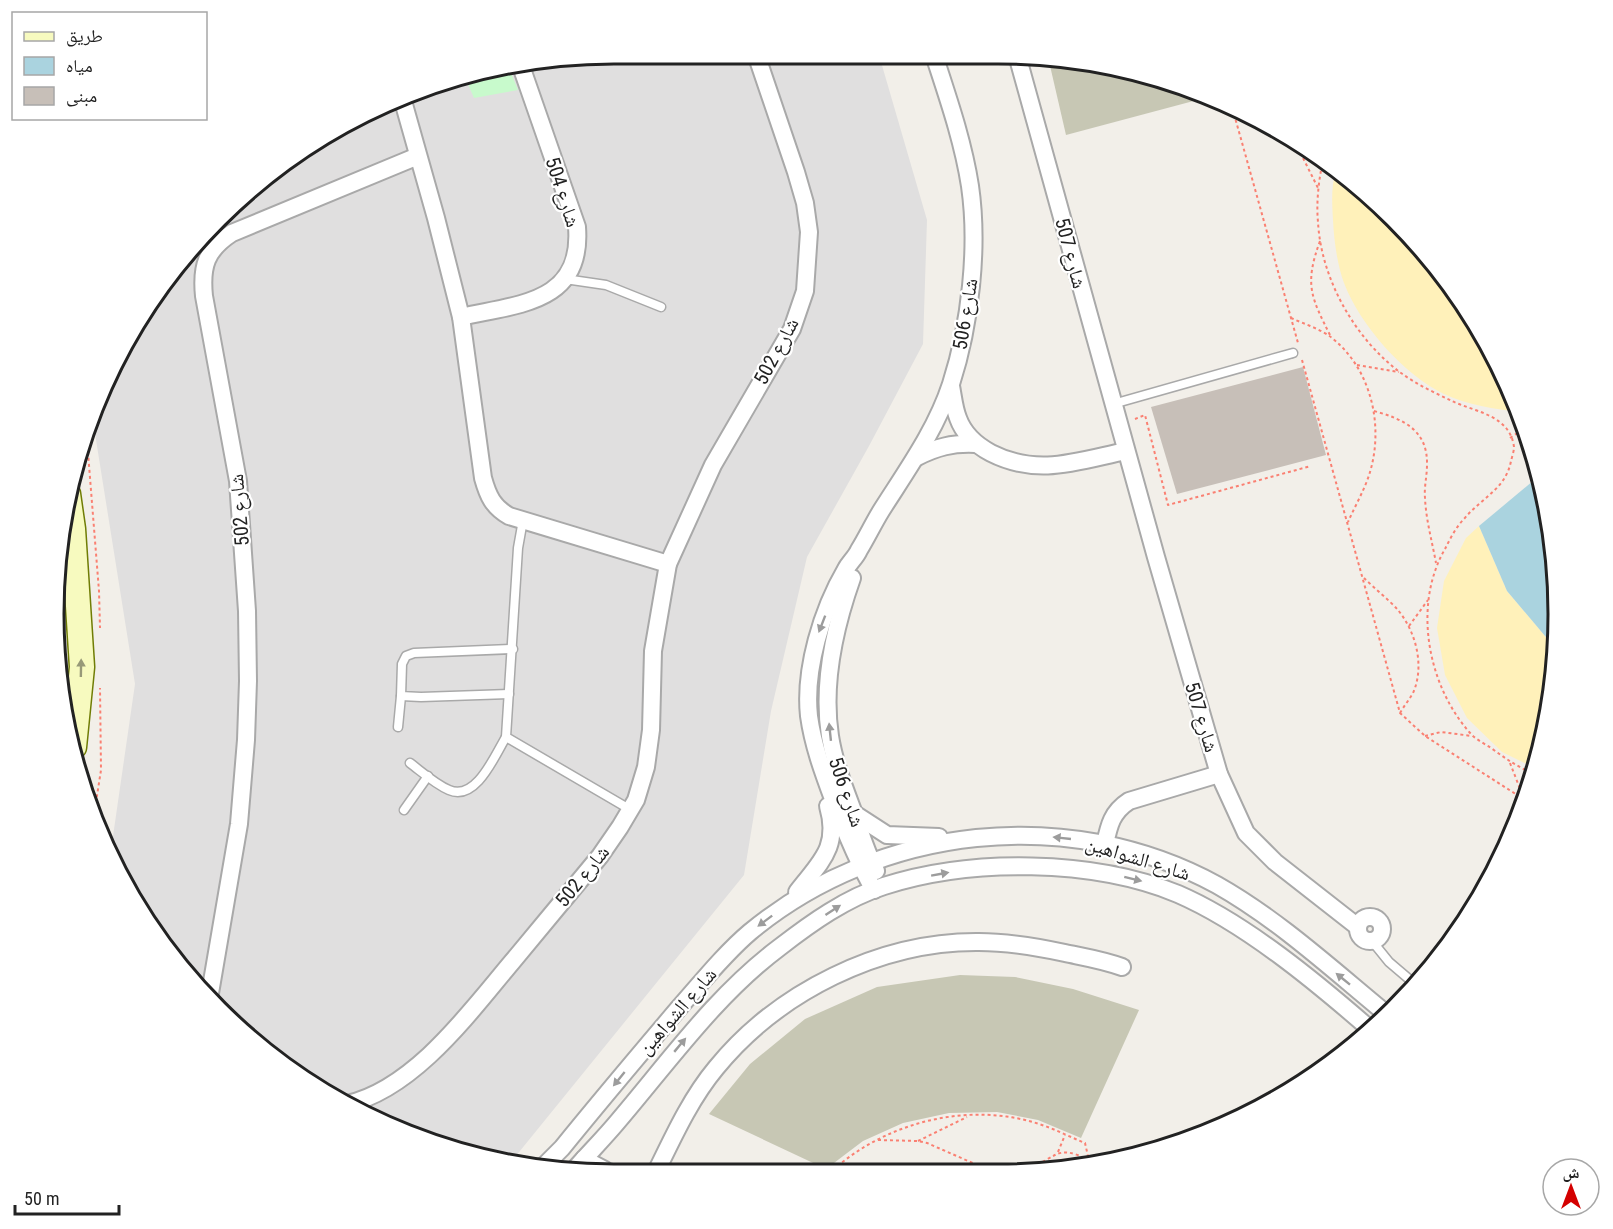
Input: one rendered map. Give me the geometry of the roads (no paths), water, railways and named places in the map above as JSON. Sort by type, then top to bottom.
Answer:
[{"type":"street","name":"شارع 502","points":[[356,1100],[379,1091],[408,1073],[451,1036],[600,856],[636,800],[646,767],[651,730],[653,651],[668,564],[713,465],[792,329],[805,291],[809,232],[805,203],[759,64]]},
{"type":"street","name":"شارع 506","points":[[878,888],[825,776],[817,752],[810,722],[809,676],[818,637],[846,568],[858,554],[935,422],[951,385],[964,340],[972,280],[970,188],[960,140],[937,64]]},
{"type":"street","name":"شارع 507","points":[[1020,65],[1126,451],[1219,774],[1246,833],[1275,862],[1358,927],[1362,920],[1368,917],[1376,918],[1381,924],[1382,932],[1372,941]]},
{"type":"street","name":"شارع 504","points":[[523,72],[577,227],[578,241],[575,259],[570,274],[565,279]]},
{"type":"street","points":[[404,106],[461,317],[486,490],[491,501],[498,510],[523,520],[668,564]]},
{"type":"street","name":"شارع 502","points":[[211,987],[239,824],[248,681],[247,611],[238,481],[204,296],[202,277],[205,264],[210,252],[232,233],[418,156]]},
{"type":"street","points":[[461,317],[532,301],[550,292],[565,279]]},
{"type":"street","points":[[951,385],[958,418],[975,444],[1002,459],[1034,467],[1126,451]]},
{"type":"street","points":[[916,457],[935,448],[951,444],[975,444]]},
{"type":"street","points":[[72,524],[82,666],[76,726]]},
{"type":"street","name":"شارع 506","points":[[858,554],[833,650],[828,717],[834,756],[854,813],[866,865]]},
{"type":"street","name":"شارع 507","points":[[1105,844],[1112,817],[1119,807],[1129,801],[1219,774]]},
{"type":"street","name":"شارع 506","points":[[791,902],[822,862],[830,846],[831,824],[824,792],[825,776]]},
{"type":"street","points":[[854,813],[887,835],[932,837],[952,841]]},
{"type":"street","name":"شارع الشواهين","points":[[549,1161],[638,1056],[748,934],[791,902],[825,882],[900,852],[952,841],[1016,835],[1063,837],[1105,844],[1157,859],[1218,886],[1252,908],[1381,1009]]},
{"type":"street","name":"شارع الشواهين","points":[[581,1163],[695,1027],[780,947],[840,905],[878,888],[974,868],[1014,866],[1112,874],[1151,884],[1180,895],[1228,921],[1278,955],[1364,1025]]},
{"type":"street","points":[[660,1164],[700,1090],[739,1043],[764,1020],[795,997],[853,968],[902,952],[978,942],[1047,949],[1107,961],[1122,967]]},
{"type":"lane","points":[[565,279],[606,285],[661,307]]},
{"type":"lane","points":[[1113,404],[1293,353]]},
{"type":"lane","points":[[410,763],[448,790],[464,792],[476,785],[506,737],[518,548],[523,520]]},
{"type":"lane","points":[[398,728],[402,664],[405,656],[414,652],[513,649]]},
{"type":"lane","points":[[401,696],[421,698],[509,694]]},
{"type":"lane","points":[[506,737],[631,810]]},
{"type":"lane","points":[[404,810],[428,776]]},
{"type":"lane","points":[[1372,941],[1389,962],[1410,980]]},
{"type":"water","points":[[1532,482],[1544,543],[1547,639],[1507,591],[1479,526]]}]
